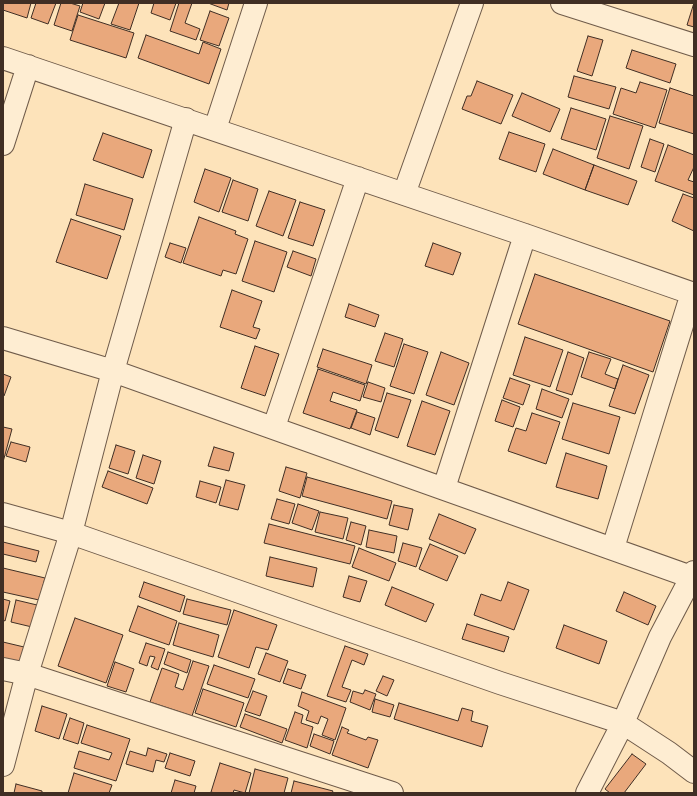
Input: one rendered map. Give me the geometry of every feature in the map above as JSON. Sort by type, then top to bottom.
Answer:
[{"type":"street","points":[[215,129],[256,3]]},
{"type":"street","points":[[404,194],[472,3]]},
{"type":"street","points":[[562,3],[694,45]]},
{"type":"street","points":[[3,58],[186,119],[693,294],[613,548]]},
{"type":"street","points":[[3,144],[28,66]]},
{"type":"street","points":[[3,765],[27,674],[72,533],[114,371],[186,119]]},
{"type":"street","points":[[274,427],[358,178]]},
{"type":"street","points":[[444,488],[525,235]]},
{"type":"street","points":[[3,338],[114,371],[693,575],[660,637],[623,723],[587,793]]},
{"type":"street","points":[[3,514],[72,533],[485,677],[623,723],[669,753],[694,772]]},
{"type":"street","points":[[3,669],[27,674],[392,793]]},
{"type":"building","points":[[3,3],[31,3],[27,18],[3,10]]},
{"type":"building","points":[[36,3],[56,3],[48,24],[31,18]]},
{"type":"building","points":[[61,3],[70,3],[80,6],[72,31],[54,25]]},
{"type":"building","points":[[83,3],[105,3],[99,19],[80,12]]},
{"type":"building","points":[[119,3],[139,3],[130,30],[111,24]]},
{"type":"building","points":[[154,3],[176,3],[170,20],[151,13]]},
{"type":"building","points":[[179,3],[192,3],[185,23],[200,29],[196,40],[170,31]]},
{"type":"building","points":[[208,3],[229,3],[227,10]]},
{"type":"building","points":[[693,6],[694,7],[694,27],[687,25]]},
{"type":"building","points":[[210,11],[229,18],[219,46],[200,40]]},
{"type":"building","points":[[78,15],[134,33],[126,58],[70,40]]},
{"type":"building","points":[[146,35],[199,54],[203,42],[221,49],[209,84],[138,58]]},
{"type":"building","points":[[588,36],[603,40],[592,76],[577,71]]},
{"type":"building","points":[[632,50],[676,64],[670,83],[626,68]]},
{"type":"building","points":[[574,76],[616,87],[609,109],[568,97]]},
{"type":"building","points":[[477,81],[513,95],[501,124],[462,109],[467,96],[471,96]]},
{"type":"building","points":[[640,82],[667,90],[655,128],[613,114],[621,88],[636,93]]},
{"type":"building","points":[[670,88],[694,96],[694,134],[659,123]]},
{"type":"building","points":[[522,93],[560,109],[550,132],[512,116]]},
{"type":"building","points":[[571,108],[606,119],[596,150],[561,139]]},
{"type":"building","points":[[610,116],[643,126],[629,169],[597,158]]},
{"type":"building","points":[[509,132],[545,144],[536,172],[499,159]]},
{"type":"building","points":[[103,133],[152,150],[143,178],[93,160]]},
{"type":"building","points":[[650,139],[664,144],[655,172],[641,167]]},
{"type":"building","points":[[668,145],[694,155],[694,167],[688,180],[694,182],[694,195],[655,181]]},
{"type":"building","points":[[553,149],[594,165],[585,190],[543,174]]},
{"type":"building","points":[[594,165],[637,181],[628,205],[585,190]]},
{"type":"building","points":[[205,169],[231,178],[219,212],[194,202]]},
{"type":"building","points":[[233,180],[258,189],[248,221],[222,212]]},
{"type":"building","points":[[85,184],[133,199],[124,230],[76,215]]},
{"type":"building","points":[[269,191],[296,200],[283,236],[256,226]]},
{"type":"building","points":[[683,194],[694,198],[694,231],[672,221]]},
{"type":"building","points":[[300,202],[325,210],[313,246],[288,238]]},
{"type":"building","points":[[199,217],[236,231],[235,234],[248,239],[236,274],[223,270],[221,276],[183,263]]},
{"type":"building","points":[[71,219],[121,236],[107,279],[56,262]]},
{"type":"building","points":[[255,241],[287,252],[274,292],[242,281]]},
{"type":"building","points":[[170,243],[186,248],[181,263],[165,257]]},
{"type":"building","points":[[433,243],[461,253],[453,275],[425,266]]},
{"type":"building","points":[[293,251],[316,259],[311,276],[287,267]]},
{"type":"building","points":[[535,274],[670,321],[653,372],[518,324]]},
{"type":"building","points":[[232,290],[262,301],[253,327],[260,329],[256,339],[220,327]]},
{"type":"building","points":[[349,304],[379,315],[375,327],[345,317]]},
{"type":"building","points":[[385,333],[403,339],[394,367],[375,361]]},
{"type":"building","points":[[525,337],[563,350],[550,387],[513,375]]},
{"type":"building","points":[[404,344],[428,352],[414,394],[390,386]]},
{"type":"building","points":[[255,346],[279,354],[265,396],[241,388]]},
{"type":"building","points":[[323,349],[372,365],[366,384],[317,367]]},
{"type":"building","points":[[441,352],[469,363],[454,405],[426,395]]},
{"type":"building","points":[[568,352],[584,358],[572,395],[556,390]]},
{"type":"building","points":[[589,352],[611,359],[605,374],[618,379],[615,389],[581,377]]},
{"type":"building","points":[[623,365],[649,375],[635,414],[609,406]]},
{"type":"building","points":[[318,369],[365,385],[360,401],[333,392],[330,401],[357,410],[350,429],[303,413]]},
{"type":"building","points":[[3,374],[11,377],[4,396],[3,395]]},
{"type":"building","points":[[510,378],[530,385],[523,405],[503,398]]},
{"type":"building","points":[[368,382],[385,388],[381,402],[363,397]]},
{"type":"building","points":[[542,389],[569,399],[562,418],[536,409]]},
{"type":"building","points":[[387,393],[411,400],[398,438],[375,430]]},
{"type":"building","points":[[502,400],[520,407],[513,427],[495,421]]},
{"type":"building","points":[[422,401],[450,411],[435,455],[407,446]]},
{"type":"building","points":[[573,403],[620,417],[609,454],[562,439]]},
{"type":"building","points":[[357,412],[375,418],[370,435],[351,428]]},
{"type":"building","points":[[532,413],[560,422],[546,464],[508,451],[516,428],[526,431]]},
{"type":"building","points":[[3,427],[12,429],[3,462]]},
{"type":"building","points":[[11,442],[30,447],[26,462],[6,456]]},
{"type":"building","points":[[116,445],[135,451],[128,474],[109,468]]},
{"type":"building","points":[[214,447],[234,453],[229,471],[208,466]]},
{"type":"building","points":[[566,453],[607,466],[598,499],[556,487]]},
{"type":"building","points":[[143,455],[161,461],[154,484],[136,478]]},
{"type":"building","points":[[286,467],[307,473],[300,498],[279,491]]},
{"type":"building","points":[[108,471],[153,488],[147,504],[102,487]]},
{"type":"building","points":[[307,477],[392,501],[387,519],[302,496]]},
{"type":"building","points":[[226,480],[245,485],[238,510],[219,505]]},
{"type":"building","points":[[200,481],[221,487],[216,503],[196,497]]},
{"type":"building","points":[[277,499],[295,504],[289,524],[271,519]]},
{"type":"building","points":[[298,504],[319,511],[312,530],[292,523]]},
{"type":"building","points":[[394,505],[413,509],[408,530],[389,525]]},
{"type":"building","points":[[320,512],[348,518],[343,539],[315,532]]},
{"type":"building","points":[[439,514],[476,529],[465,554],[429,539]]},
{"type":"building","points":[[351,522],[366,526],[361,545],[346,540]]},
{"type":"building","points":[[269,524],[355,546],[350,564],[264,543]]},
{"type":"building","points":[[369,530],[397,536],[394,553],[366,547]]},
{"type":"building","points":[[3,542],[39,551],[36,562],[3,554]]},
{"type":"building","points":[[403,543],[422,548],[416,567],[398,561]]},
{"type":"building","points":[[430,544],[458,556],[447,581],[419,569]]},
{"type":"building","points":[[359,548],[396,563],[389,581],[352,567]]},
{"type":"building","points":[[270,557],[317,568],[313,587],[266,576]]},
{"type":"building","points":[[3,568],[45,578],[39,600],[3,592]]},
{"type":"building","points":[[349,576],[367,581],[360,602],[343,597]]},
{"type":"building","points":[[144,582],[185,596],[180,612],[139,597]]},
{"type":"building","points":[[508,582],[529,590],[514,630],[474,615],[481,594],[501,601]]},
{"type":"building","points":[[392,587],[434,604],[426,622],[385,605]]},
{"type":"building","points":[[624,592],[656,606],[648,625],[616,611]]},
{"type":"building","points":[[3,599],[10,601],[5,621],[3,620]]},
{"type":"building","points":[[187,599],[231,610],[227,625],[183,614]]},
{"type":"building","points":[[16,600],[37,605],[32,627],[11,622]]},
{"type":"building","points":[[138,606],[177,621],[169,645],[129,631]]},
{"type":"building","points":[[234,610],[277,625],[268,650],[256,647],[249,668],[218,657]]},
{"type":"building","points":[[75,618],[123,635],[106,683],[58,666]]},
{"type":"building","points":[[179,623],[219,635],[213,657],[173,645]]},
{"type":"building","points":[[467,624],[509,637],[504,652],[462,639]]},
{"type":"building","points":[[564,625],[607,641],[599,664],[556,648]]},
{"type":"building","points":[[3,642],[24,647],[19,667],[3,663]]},
{"type":"building","points":[[146,643],[165,649],[158,670],[151,667],[155,657],[150,656],[147,666],[139,663]]},
{"type":"building","points":[[345,646],[368,654],[364,665],[352,660],[342,687],[351,690],[346,702],[327,696]]},
{"type":"building","points":[[168,652],[191,660],[187,673],[164,664]]},
{"type":"building","points":[[266,653],[288,661],[280,682],[258,674]]},
{"type":"building","points":[[193,661],[209,666],[192,716],[150,702],[162,668],[179,674],[175,687],[183,690]]},
{"type":"building","points":[[115,662],[134,669],[126,692],[107,686]]},
{"type":"building","points":[[214,665],[255,679],[248,698],[207,684]]},
{"type":"building","points":[[288,669],[306,675],[301,689],[283,683]]},
{"type":"building","points":[[383,676],[394,680],[387,696],[376,691]]},
{"type":"building","points":[[203,689],[244,703],[236,727],[195,713]]},
{"type":"building","points":[[365,690],[376,694],[370,710],[350,702],[353,691],[363,694]]},
{"type":"building","points":[[253,691],[267,696],[260,716],[245,711]]},
{"type":"building","points":[[302,692],[346,708],[335,740],[322,735],[328,719],[321,716],[318,724],[306,720],[309,711],[298,706]]},
{"type":"building","points":[[375,699],[394,705],[390,717],[372,712]]},
{"type":"building","points":[[399,703],[458,721],[462,708],[473,711],[471,721],[488,726],[482,747],[394,719]]},
{"type":"building","points":[[42,706],[67,714],[59,739],[35,731]]},
{"type":"building","points":[[295,712],[303,715],[301,723],[313,727],[307,748],[285,740]]},
{"type":"building","points":[[245,714],[287,729],[282,743],[240,727]]},
{"type":"building","points":[[70,718],[84,723],[78,744],[63,739]]},
{"type":"building","points":[[87,725],[130,739],[116,781],[74,768],[79,751],[109,760],[112,753],[81,743]]},
{"type":"building","points":[[342,727],[349,730],[347,733],[366,740],[368,737],[378,740],[368,768],[332,755]]},
{"type":"building","points":[[314,734],[334,741],[330,754],[310,746]]},
{"type":"building","points":[[148,748],[167,754],[164,762],[156,760],[153,772],[126,764],[130,751],[146,756]]},
{"type":"building","points":[[170,753],[195,761],[190,776],[165,768]]},
{"type":"building","points":[[632,754],[646,764],[624,793],[610,793],[605,789]]},
{"type":"building","points":[[220,763],[251,773],[245,793],[234,790],[233,793],[211,792]]},
{"type":"building","points":[[255,769],[288,778],[284,793],[249,793]]},
{"type":"building","points":[[74,773],[112,785],[109,793],[68,793]]},
{"type":"building","points":[[175,780],[196,786],[194,793],[171,793]]},
{"type":"building","points":[[294,781],[333,791],[332,793],[291,793]]},
{"type":"building","points":[[16,784],[42,791],[42,793],[14,793]]}]
